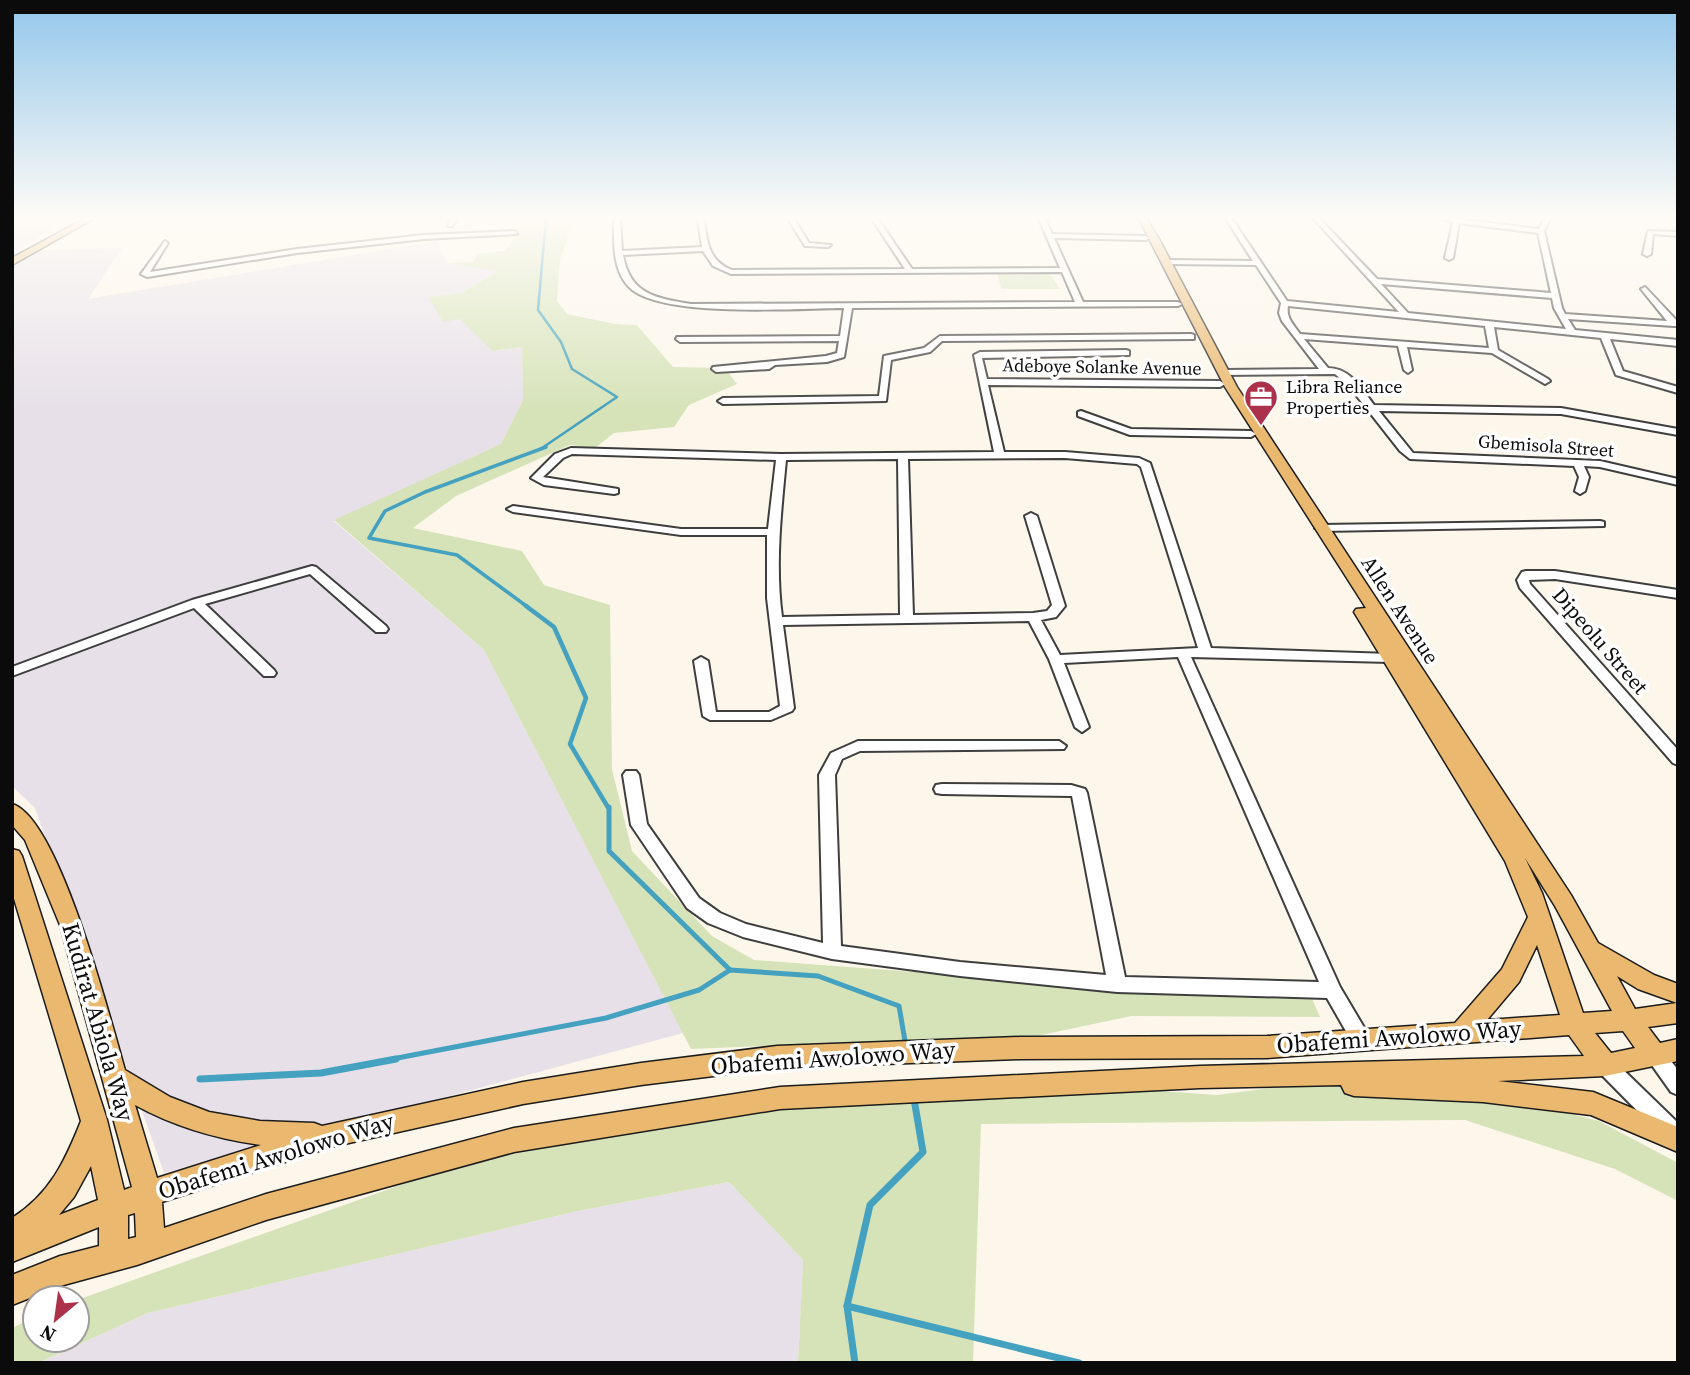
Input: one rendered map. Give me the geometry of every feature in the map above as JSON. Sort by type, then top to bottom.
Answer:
[{"type":"main road","name":"Allen Avenue","points":[[1168,283],[1191,337],[1321,528],[1534,856],[1629,1020],[1666,1052]]},
{"type":"main road","name":"Allen Avenue","points":[[1178,283],[1221,379],[1251,434],[1515,860],[1531,894],[1575,1024],[1605,1065]]},
{"type":"main road","name":"Kudirat Abiola Way","points":[[12,811],[34,837],[56,887],[116,1077],[149,1194],[152,1246]]},
{"type":"main road","name":"Kudirat Abiola Way","points":[[12,856],[94,1120],[114,1209],[113,1258]]},
{"type":"main road","points":[[1463,1031],[1511,975],[1538,919]]},
{"type":"main road","points":[[1590,949],[1646,982],[1678,995]]},
{"type":"main road","name":"Obafemi Awolowo Way","points":[[12,1248],[149,1194],[331,1135],[523,1093],[777,1057],[1020,1048],[1267,1047],[1629,1020],[1678,1013]]},
{"type":"main road","name":"Obafemi Awolowo Way","points":[[12,1290],[60,1271],[152,1246],[266,1207],[514,1140],[780,1098],[1200,1077],[1491,1072],[1605,1065],[1666,1052]]},
{"type":"main road","points":[[116,1077],[141,1098],[208,1125],[264,1136],[331,1135]]},
{"type":"main road","points":[[1200,1077],[1542,1096],[1604,1107],[1678,1139]]},
{"type":"main road","points":[[12,1235],[44,1213],[72,1180],[94,1120]]},
{"type":"street","points":[[629,283],[639,293],[673,304],[1178,304]]},
{"type":"street","points":[[1071,283],[1080,304]]},
{"type":"street","points":[[1273,283],[1285,303],[1283,313],[1286,321],[1326,372]]},
{"type":"street","points":[[1375,283],[1405,314]]},
{"type":"street","points":[[1399,283],[1556,296]]},
{"type":"street","points":[[1553,283],[1572,332]]},
{"type":"street","points":[[1645,289],[1676,324]]},
{"type":"street","points":[[1285,303],[1678,343]]},
{"type":"street","points":[[716,369],[769,366],[779,362],[836,357],[844,350],[848,305]]},
{"type":"street","points":[[1564,316],[1676,324]]},
{"type":"street","points":[[1489,324],[1494,351]]},
{"type":"street","points":[[1298,336],[1494,351],[1545,381]]},
{"type":"street","points":[[1605,336],[1619,373],[1678,390]]},
{"type":"street","points":[[723,401],[883,399],[887,358],[927,350],[940,339],[1191,337]]},
{"type":"street","points":[[680,339],[843,338]]},
{"type":"street","points":[[1402,344],[1408,370]]},
{"type":"street","points":[[1000,455],[977,357],[985,353],[1126,354]]},
{"type":"street","points":[[769,366],[771,379]]},
{"type":"street","name":"Adeboye Solanke Avenue","points":[[985,382],[1221,379],[1342,372],[1369,408]]},
{"type":"street","points":[[1369,408],[1561,411],[1678,432]]},
{"type":"street","name":"Gbemisola Street","points":[[1369,408],[1410,456],[1577,462],[1678,482]]},
{"type":"street","points":[[1081,415],[1129,432],[1251,434]]},
{"type":"street","points":[[614,491],[544,482],[536,478],[559,456],[571,451],[781,457],[1000,455],[1128,458],[1146,465],[1206,652]]},
{"type":"street","points":[[701,661],[710,716],[780,713],[787,708],[775,621],[773,532],[781,457]]},
{"type":"street","points":[[903,457],[907,620]]},
{"type":"street","points":[[1577,462],[1584,477],[1580,491]]},
{"type":"street","points":[[513,509],[681,532],[773,532]]},
{"type":"street","points":[[775,621],[1033,617],[1051,614],[1059,606],[1031,516]]},
{"type":"street","points":[[1321,528],[1600,524]]},
{"type":"street","points":[[12,672],[196,603],[312,570],[381,629]]},
{"type":"street","name":"Dipeolu Street","points":[[1678,594],[1555,575],[1526,575],[1522,580],[1532,596],[1678,760]]},
{"type":"street","points":[[196,603],[269,673]]},
{"type":"street","points":[[1033,617],[1056,659],[1082,727]]},
{"type":"street","points":[[1056,659],[1206,652],[1390,659]]},
{"type":"street","points":[[1183,653],[1332,990],[1362,1041]]},
{"type":"street","points":[[832,952],[827,775],[836,756],[858,746],[1059,746]]},
{"type":"street","points":[[631,775],[639,825],[693,903],[714,918],[743,930],[832,952],[960,969],[1117,984],[1332,990]]},
{"type":"street","points":[[942,789],[1070,790],[1079,793],[1117,984]]},
{"type":"street","points":[[1666,1052],[1678,1086]]},
{"type":"street","points":[[1605,1065],[1678,1139]]},
{"type":"shaded area","points":[[12,283],[99,283],[88,299],[183,283],[477,283],[462,293],[428,297],[460,319],[492,351],[522,347],[523,400],[501,444],[334,521],[484,650],[683,1033],[164,1173],[35,808],[12,786]]},
{"type":"shaded area","points":[[729,1182],[803,1260],[798,1363],[38,1363],[58,1354],[91,1354],[91,1339],[148,1313],[578,1211]]},
{"type":"green space","points":[[478,283],[558,283],[557,301],[567,314],[615,324],[637,325],[673,367],[725,368],[737,384],[689,405],[674,427],[614,433],[595,448],[570,445],[456,496],[413,528],[522,551],[544,585],[610,605],[612,769],[632,851],[712,936],[754,960],[1140,989],[1311,996],[1320,1017],[1132,1016],[1041,1035],[691,1049],[484,650],[334,520],[501,444],[523,400],[522,347],[492,351],[460,319],[443,322],[428,297],[462,293]]},
{"type":"green space","points":[[1000,283],[1056,283],[1060,289],[1001,289]]},
{"type":"green space","points":[[1355,1077],[1471,1089],[1599,1121],[1678,1163],[1678,1201],[1615,1169],[1465,1120],[981,1124],[973,1363],[798,1363],[803,1260],[729,1182],[578,1211],[148,1313],[91,1339],[91,1295],[423,1177],[611,1125],[782,1106],[1131,1089],[1217,1095]]},
{"type":"green space","points":[[21,1324],[21,1354],[58,1354],[38,1363],[12,1363],[12,1328]]},
{"type":"waterway","points":[[540,283],[538,310],[561,342],[572,369],[617,397],[542,448]]},
{"type":"waterway","points":[[529,608],[457,555],[369,538],[385,511],[425,492],[546,447]]},
{"type":"waterway","points":[[526,606],[554,627],[586,698],[570,744],[609,809]]},
{"type":"waterway","points":[[609,809],[609,851],[730,970]]},
{"type":"waterway","points":[[387,1060],[606,1018],[699,990],[730,970]]},
{"type":"waterway","points":[[730,970],[818,976],[899,1006],[905,1041]]},
{"type":"waterway","points":[[200,1079],[321,1073],[396,1059]]},
{"type":"waterway","points":[[847,1306],[870,1205],[923,1152],[914,1099]]},
{"type":"waterway","points":[[847,1306],[1079,1363]]},
{"type":"waterway","points":[[847,1306],[855,1363]]},
{"type":"place","name":"Libra Reliance Properties","points":[[1261,427]]}]
